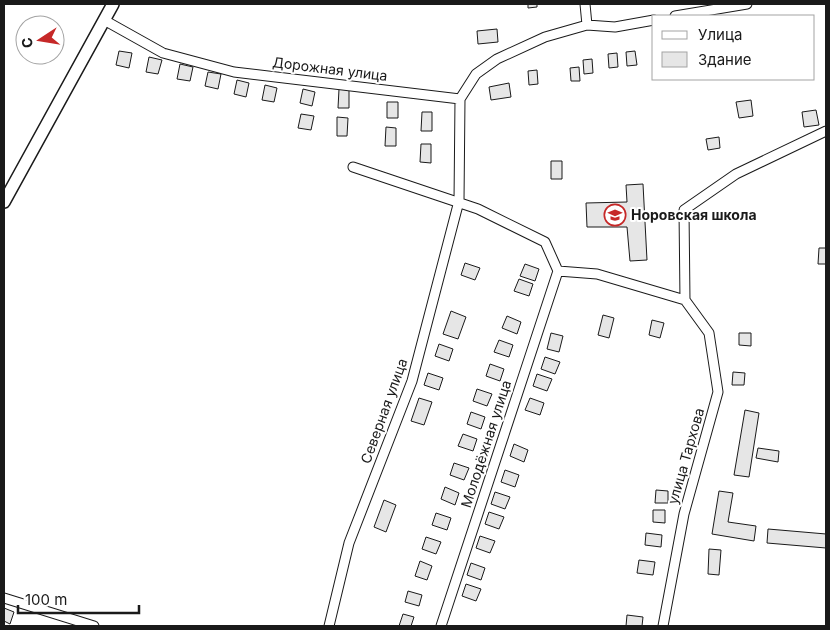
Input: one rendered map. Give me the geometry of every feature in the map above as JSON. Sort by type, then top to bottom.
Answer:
[{"type":"main road","points":[[4,202],[113,4]]},
{"type":"street","points":[[585,4],[587,25]]},
{"type":"street","points":[[681,15],[747,4]]},
{"type":"street","name":"Дорожная улица","points":[[104,20],[163,53],[234,72],[460,99]]},
{"type":"street","points":[[459,203],[460,99],[476,74],[497,60],[545,37],[587,25],[615,27],[652,20]]},
{"type":"street","points":[[353,167],[478,209],[545,242],[558,271],[597,274],[685,300],[684,210],[736,174],[826,132]]},
{"type":"street","name":"Северная улица","points":[[329,626],[350,543],[412,381],[459,203]]},
{"type":"street","name":"Молодёжная улица","points":[[441,626],[558,271]]},
{"type":"street","name":"улица Тархова","points":[[663,626],[684,514],[718,392],[709,333],[685,300]]},
{"type":"street","points":[[4,598],[94,626]]},
{"type":"building","points":[[528,4],[537,4],[537,7],[528,8]]},
{"type":"building","points":[[497,29],[498,42],[478,44],[477,31]]},
{"type":"building","points":[[119,51],[132,53],[129,68],[116,65]]},
{"type":"building","points":[[635,51],[637,65],[627,66],[626,52]]},
{"type":"building","points":[[617,53],[618,67],[609,68],[608,54]]},
{"type":"building","points":[[149,57],[162,60],[158,74],[146,72]]},
{"type":"building","points":[[592,59],[593,73],[584,74],[583,60]]},
{"type":"building","points":[[180,64],[193,67],[190,81],[177,79]]},
{"type":"building","points":[[579,67],[580,81],[571,81],[570,68]]},
{"type":"building","points":[[537,70],[538,84],[529,85],[528,71]]},
{"type":"building","points":[[208,72],[221,74],[218,89],[205,86]]},
{"type":"building","points":[[237,80],[249,83],[246,97],[234,94]]},
{"type":"building","points":[[509,83],[511,97],[491,100],[489,87]]},
{"type":"building","points":[[265,85],[277,88],[274,102],[262,100]]},
{"type":"building","points":[[303,89],[315,92],[312,106],[300,103]]},
{"type":"building","points":[[339,89],[349,89],[349,108],[338,108]]},
{"type":"building","points":[[751,100],[753,116],[739,118],[736,102]]},
{"type":"building","points":[[387,102],[398,102],[398,118],[387,118]]},
{"type":"building","points":[[816,110],[819,125],[804,127],[802,112]]},
{"type":"building","points":[[422,112],[432,112],[432,131],[421,131]]},
{"type":"building","points":[[301,114],[314,116],[311,130],[298,128]]},
{"type":"building","points":[[337,117],[348,118],[347,136],[337,136]]},
{"type":"building","points":[[386,127],[396,128],[396,146],[385,146]]},
{"type":"building","points":[[719,137],[720,148],[708,150],[706,139]]},
{"type":"building","points":[[421,144],[431,144],[431,163],[420,162]]},
{"type":"building","points":[[551,161],[562,161],[562,179],[551,179]]},
{"type":"building","name":"Норовская школа","points":[[643,184],[647,260],[630,261],[627,227],[587,227],[586,203],[627,202],[626,185]]},
{"type":"building","points":[[819,248],[826,248],[826,264],[818,264]]},
{"type":"building","points":[[465,263],[480,268],[475,280],[461,275]]},
{"type":"building","points":[[525,264],[539,269],[535,281],[520,276]]},
{"type":"building","points":[[519,279],[533,284],[529,296],[514,291]]},
{"type":"building","points":[[451,311],[466,317],[458,339],[443,334]]},
{"type":"building","points":[[603,315],[614,318],[609,338],[598,335]]},
{"type":"building","points":[[507,316],[521,322],[517,334],[502,328]]},
{"type":"building","points":[[652,320],[664,323],[660,338],[649,335]]},
{"type":"building","points":[[551,333],[563,336],[559,352],[547,349]]},
{"type":"building","points":[[739,333],[751,333],[751,346],[739,345]]},
{"type":"building","points":[[499,340],[513,345],[509,357],[494,352]]},
{"type":"building","points":[[439,344],[453,349],[449,361],[435,356]]},
{"type":"building","points":[[545,357],[560,362],[555,374],[541,369]]},
{"type":"building","points":[[490,364],[504,369],[500,381],[486,376]]},
{"type":"building","points":[[733,372],[745,373],[744,385],[732,385]]},
{"type":"building","points":[[428,373],[443,378],[439,390],[424,385]]},
{"type":"building","points":[[537,374],[552,379],[547,391],[533,386]]},
{"type":"building","points":[[477,389],[492,394],[487,406],[473,401]]},
{"type":"building","points":[[419,398],[432,402],[424,425],[411,421]]},
{"type":"building","points":[[530,398],[544,403],[540,415],[525,410]]},
{"type":"building","points":[[745,410],[759,413],[749,477],[734,475]]},
{"type":"building","points":[[471,412],[485,417],[481,429],[467,424]]},
{"type":"building","points":[[463,434],[477,439],[473,451],[458,446]]},
{"type":"building","points":[[514,444],[528,450],[524,462],[510,456]]},
{"type":"building","points":[[758,448],[779,451],[778,462],[756,458]]},
{"type":"building","points":[[454,463],[469,468],[464,480],[450,475]]},
{"type":"building","points":[[505,470],[519,475],[515,487],[501,482]]},
{"type":"building","points":[[445,487],[459,493],[455,505],[441,499]]},
{"type":"building","points":[[656,490],[668,491],[668,503],[655,503]]},
{"type":"building","points":[[719,491],[733,493],[728,522],[756,526],[754,541],[712,534]]},
{"type":"building","points":[[495,492],[510,497],[505,509],[491,504]]},
{"type":"building","points":[[384,500],[396,505],[386,532],[374,527]]},
{"type":"building","points":[[653,510],[665,510],[665,523],[653,522]]},
{"type":"building","points":[[489,512],[504,517],[499,529],[485,524]]},
{"type":"building","points":[[436,513],[451,518],[447,530],[432,525]]},
{"type":"building","points":[[768,529],[826,534],[826,548],[767,543]]},
{"type":"building","points":[[646,533],[662,535],[661,547],[645,545]]},
{"type":"building","points":[[480,536],[495,541],[490,553],[476,548]]},
{"type":"building","points":[[426,537],[441,542],[436,554],[422,549]]},
{"type":"building","points":[[709,549],[721,550],[719,575],[708,574]]},
{"type":"building","points":[[639,560],[655,562],[653,575],[637,573]]},
{"type":"building","points":[[420,561],[432,566],[427,580],[415,576]]},
{"type":"building","points":[[471,563],[485,568],[481,580],[467,575]]},
{"type":"building","points":[[466,584],[481,589],[476,601],[462,596]]},
{"type":"building","points":[[408,591],[422,595],[419,606],[405,602]]},
{"type":"building","points":[[4,608],[14,612],[10,624],[4,621]]},
{"type":"building","points":[[403,614],[414,617],[411,626],[399,626]]},
{"type":"building","points":[[627,615],[643,617],[642,626],[626,626]]},
{"type":"place","name":"Норовская школа","points":[[615,215]]}]
